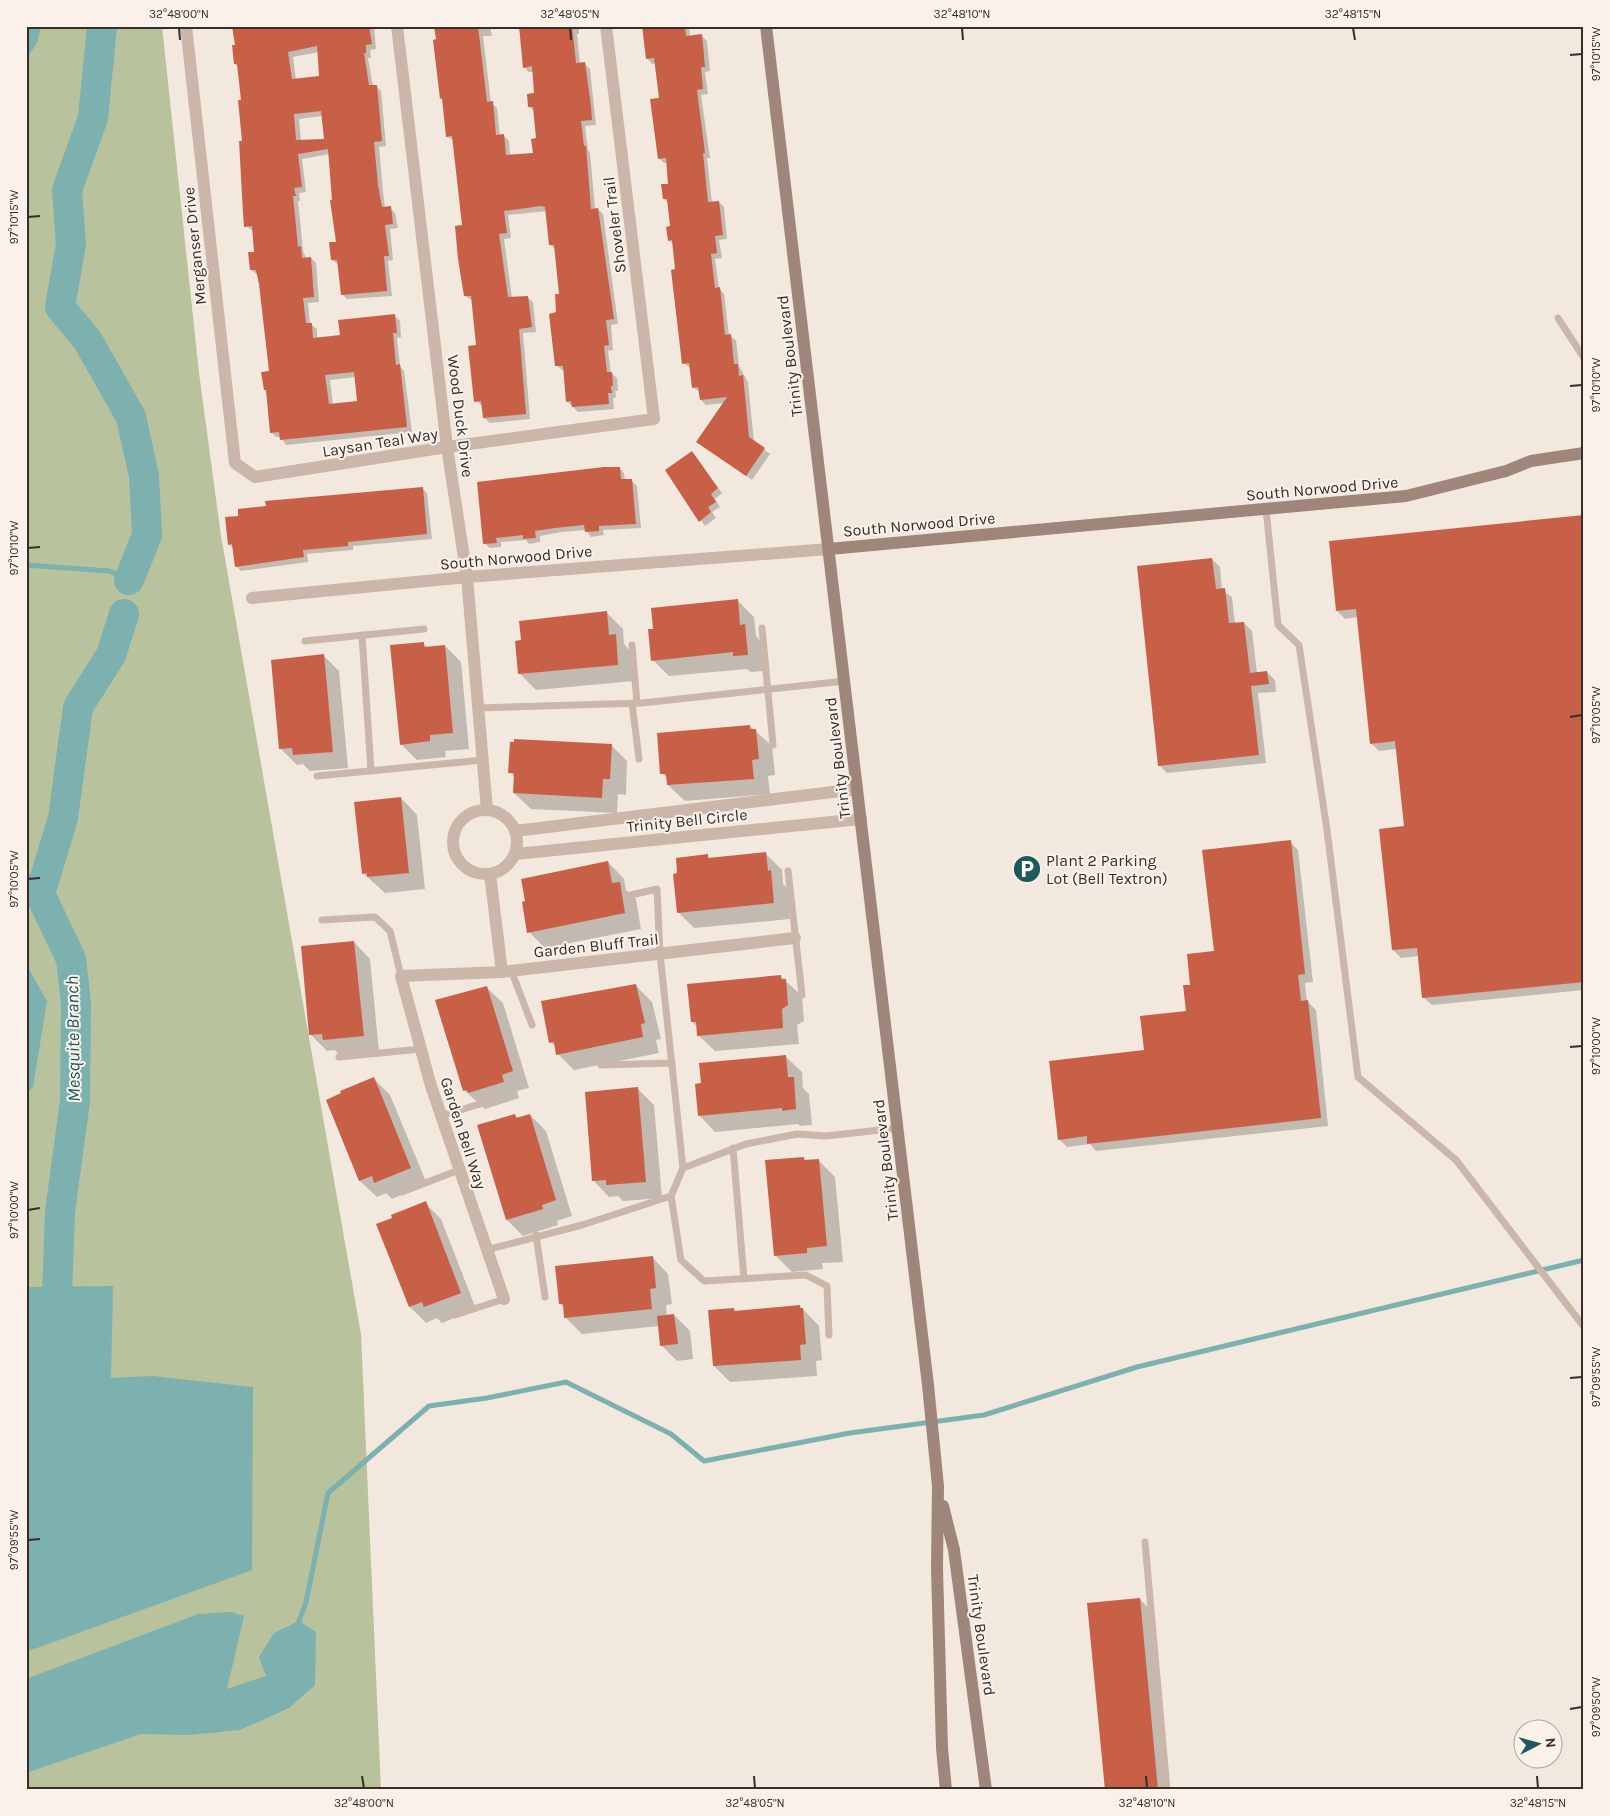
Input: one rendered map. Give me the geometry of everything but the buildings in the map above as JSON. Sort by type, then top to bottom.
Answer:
[{"type":"main road","name":"Trinity Boulevard","points":[[766,26],[928,1385],[938,1486],[942,1748],[946,1790]]},
{"type":"main road","name":"South Norwood Drive","points":[[829,549],[1406,496],[1506,471],[1531,461],[1584,453]]},
{"type":"main road","name":"Trinity Boulevard","points":[[938,1486],[954,1550],[986,1790]]},
{"type":"street","name":"Merganser Drive","points":[[186,26],[235,463]]},
{"type":"street","name":"Wood Duck Drive","points":[[397,26],[448,448],[467,577],[488,810]]},
{"type":"street","name":"Shoveler Trail","points":[[606,26],[654,419]]},
{"type":"street","name":"Laysan Teal Way","points":[[235,463],[255,478],[654,419]]},
{"type":"street","name":"South Norwood Drive","points":[[252,598],[467,577],[829,549]]},
{"type":"street","name":"Trinity Bell Circle","points":[[515,831],[858,789]]},
{"type":"street","points":[[480,809],[505,816],[515,831],[517,840],[516,854],[502,870],[490,874],[478,874],[467,869],[458,860],[453,849],[453,836],[458,823],[467,814],[480,809]]},
{"type":"street","name":"Trinity Bell Circle","points":[[516,854],[861,819]]},
{"type":"street","points":[[490,874],[507,971]]},
{"type":"street","name":"Garden Bluff Trail","points":[[401,976],[507,971],[795,938]]},
{"type":"street","name":"Garden Bell Way","points":[[401,976],[441,1116],[504,1299]]},
{"type":"lane","points":[[1558,318],[1584,358]]},
{"type":"lane","points":[[1266,509],[1278,625],[1299,645],[1327,830],[1358,1077],[1456,1160],[1584,1327]]},
{"type":"lane","points":[[762,628],[766,688],[773,745]]},
{"type":"lane","points":[[305,640],[424,630]]},
{"type":"lane","points":[[362,635],[371,771]]},
{"type":"lane","points":[[632,645],[634,703],[639,759]]},
{"type":"lane","points":[[479,708],[634,703],[845,681]]},
{"type":"lane","points":[[317,776],[483,760]]},
{"type":"lane","points":[[788,871],[802,996]]},
{"type":"lane","points":[[632,895],[657,889],[660,954],[683,1168],[671,1196],[681,1260],[704,1281],[806,1275],[826,1286],[829,1335]]},
{"type":"lane","points":[[322,920],[375,917],[390,931],[401,976]]},
{"type":"lane","points":[[507,971],[532,1025]]},
{"type":"lane","points":[[339,1056],[421,1049]]},
{"type":"lane","points":[[601,1065],[672,1063]]},
{"type":"lane","points":[[441,1116],[496,1099]]},
{"type":"lane","points":[[683,1168],[746,1144],[797,1134],[826,1136],[898,1128]]},
{"type":"lane","points":[[733,1148],[744,1279]]},
{"type":"lane","points":[[402,1192],[459,1170]]},
{"type":"lane","points":[[486,1250],[536,1235],[582,1225],[671,1196]]},
{"type":"lane","points":[[536,1235],[545,1297]]},
{"type":"lane","points":[[455,1315],[504,1299]]},
{"type":"lane","points":[[1145,1542],[1167,1790]]},
{"type":"green space","points":[[26,26],[162,26],[199,373],[221,536],[361,1334],[381,1790],[26,1790]]},
{"type":"water","points":[[26,26],[41,26],[37,43],[26,59]]},
{"type":"water","points":[[26,964],[47,1001],[33,1087],[26,1095]]},
{"type":"water","points":[[113,1286],[111,1378],[153,1376],[253,1387],[252,1570],[26,1652],[26,1287]]},
{"type":"water","points":[[231,1612],[244,1616],[227,1689],[266,1676],[259,1657],[274,1633],[299,1621],[316,1632],[315,1685],[289,1708],[240,1730],[189,1735],[141,1734],[26,1773],[26,1679],[198,1614]]},
{"type":"waterway","name":"Mesquite Branch","points":[[102,26],[93,118],[67,190],[71,244],[60,307],[88,341],[131,417],[144,476],[147,535],[129,580]]},
{"type":"waterway","points":[[26,565],[109,571],[129,580]]},
{"type":"waterway","name":"Mesquite Branch","points":[[49,1326],[57,1294],[60,1212],[75,1101],[76,1003],[71,959],[40,894],[63,818],[78,707],[111,655],[124,614]]},
{"type":"waterway","points":[[26,873],[40,894]]},
{"type":"waterway","points":[[297,1627],[306,1602],[328,1493],[429,1406],[487,1398],[566,1382],[671,1434],[704,1461],[850,1433],[984,1415],[1137,1367],[1584,1260]]},
{"type":"place","name":"Plant 2 Parking Lot (Bell Textron)","points":[[1027,869]]}]
